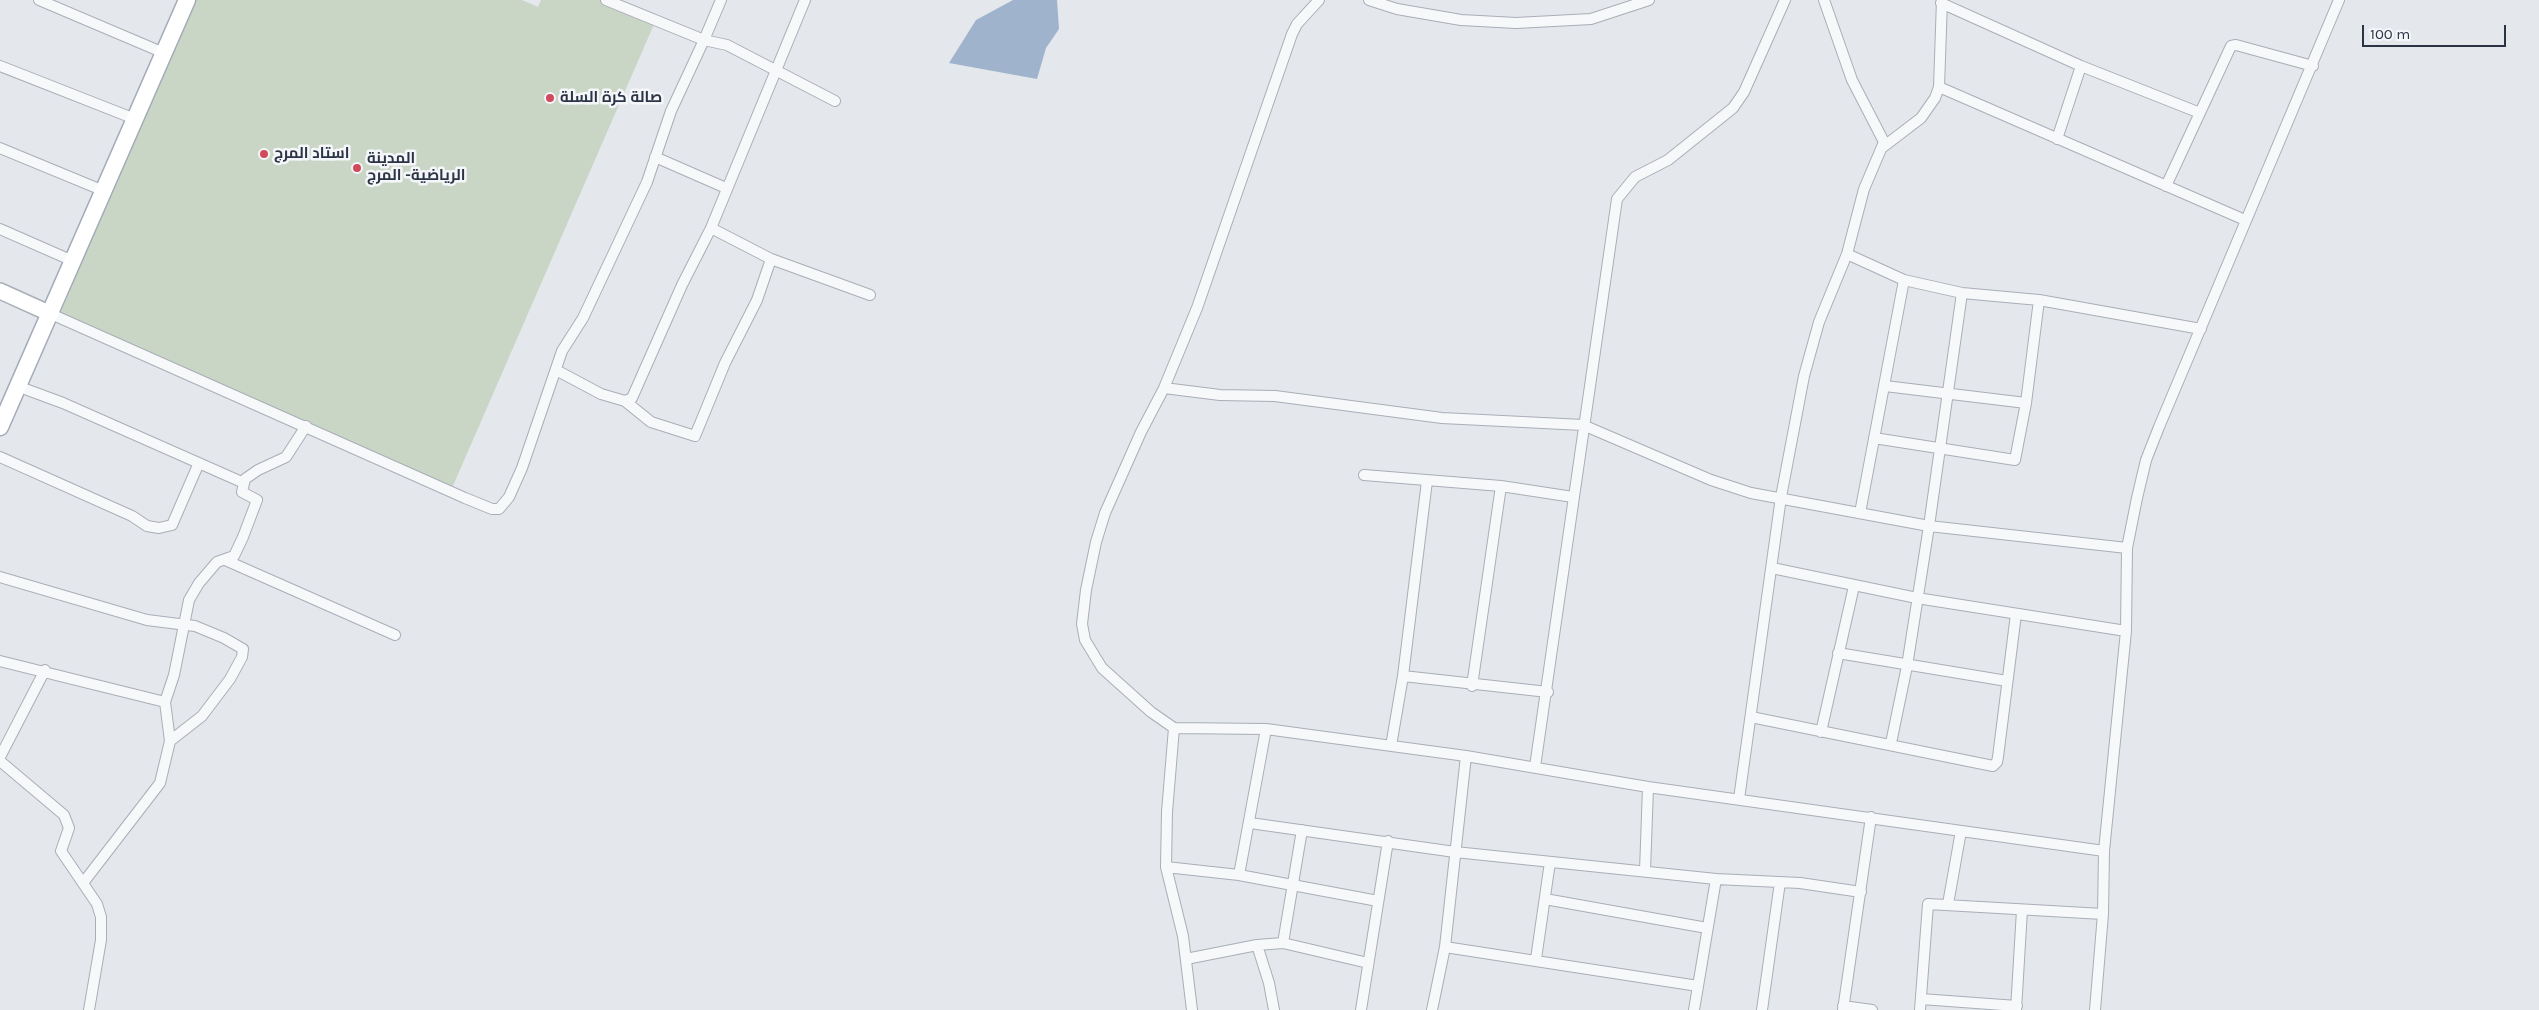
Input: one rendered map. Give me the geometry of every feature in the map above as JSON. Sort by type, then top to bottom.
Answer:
[{"type":"main road","points":[[0,425],[51,314],[186,0]]},
{"type":"main road","points":[[0,292],[51,314]]},
{"type":"street","points":[[38,0],[164,53]]},
{"type":"street","points":[[606,0],[704,40],[727,45],[835,101]]},
{"type":"street","points":[[51,314],[464,498],[492,509],[499,509],[509,497],[522,468],[562,351],[602,280],[647,182],[671,111],[721,0]]},
{"type":"street","points":[[625,401],[632,398],[636,391],[682,285],[711,228],[805,0]]},
{"type":"street","points":[[1319,0],[1306,12],[1292,34],[1198,308],[1164,388],[1141,432],[1105,513],[1093,552],[1082,624],[1085,640],[1102,668],[1151,712],[1174,728],[1266,729],[1466,756],[1648,787],[2104,850]]},
{"type":"street","points":[[1369,0],[1397,9],[1453,19],[1516,23],[1591,19],[1649,0]]},
{"type":"street","points":[[1535,767],[1548,692],[1573,497],[1617,199],[1635,178],[1668,160],[1733,108],[1744,92],[1785,0]]},
{"type":"street","points":[[1739,799],[1790,437],[1810,349],[1847,254],[1862,195],[1883,147],[1883,137],[1858,95],[1840,52],[1824,0]]},
{"type":"street","points":[[2095,1010],[2103,914],[2104,850],[2126,631],[2128,548],[2146,460],[2245,220],[2313,66],[2339,0]]},
{"type":"street","points":[[1883,147],[1921,118],[1930,108],[1939,87],[1941,1],[2081,66],[2200,113]]},
{"type":"street","points":[[2166,186],[2231,46],[2236,45],[2313,66]]},
{"type":"street","points":[[0,66],[135,119]]},
{"type":"street","points":[[2057,139],[2081,66]]},
{"type":"street","points":[[1939,87],[2245,220]]},
{"type":"street","points":[[0,148],[104,190]]},
{"type":"street","points":[[655,157],[726,188]]},
{"type":"street","points":[[711,228],[771,259],[870,295]]},
{"type":"street","points":[[0,229],[73,261]]},
{"type":"street","points":[[1847,254],[1904,280],[1962,293],[2040,300],[2201,330]]},
{"type":"street","points":[[556,370],[601,394],[625,401],[651,422],[695,436],[722,370],[757,300],[771,259]]},
{"type":"street","points":[[1860,513],[1904,280]]},
{"type":"street","points":[[1891,744],[1907,666],[1941,448],[1962,293]]},
{"type":"street","points":[[1874,438],[2013,460],[2016,457],[2026,403],[2040,300]]},
{"type":"street","points":[[17,386],[63,403],[244,483]]},
{"type":"street","points":[[1885,386],[2026,403]]},
{"type":"street","points":[[1164,388],[1220,395],[1275,396],[1442,418],[1584,425],[1711,480],[1751,493],[1781,497],[1929,526],[2128,548]]},
{"type":"street","points":[[83,883],[160,784],[170,741],[165,702],[174,676],[189,600],[199,583],[217,562],[234,556],[257,500],[242,492],[245,479],[258,470],[286,457],[306,426]]},
{"type":"street","points":[[0,458],[132,516],[147,526],[158,528],[172,525],[198,464]]},
{"type":"street","points":[[1364,475],[1501,486],[1573,497]]},
{"type":"street","points":[[1391,746],[1403,676],[1427,481]]},
{"type":"street","points":[[1472,686],[1501,486]]},
{"type":"street","points":[[225,560],[395,635]]},
{"type":"street","points":[[1772,568],[1917,598],[2126,631]]},
{"type":"street","points":[[0,577],[147,620],[195,626],[244,649],[242,657],[230,679],[202,716],[170,741]]},
{"type":"street","points":[[1820,732],[1854,586]]},
{"type":"street","points":[[1751,717],[1995,765],[1999,751],[2016,614]]},
{"type":"street","points":[[1838,653],[1907,666],[2007,681]]},
{"type":"street","points":[[0,661],[45,670],[165,702]]},
{"type":"street","points":[[0,757],[45,670]]},
{"type":"street","points":[[1403,676],[1472,686],[1548,692]]},
{"type":"street","points":[[1174,728],[1167,812],[1166,867],[1186,959],[1192,1010]]},
{"type":"street","points":[[1239,875],[1266,729]]},
{"type":"street","points":[[1432,1010],[1445,947],[1466,756]]},
{"type":"street","points":[[0,761],[64,815],[69,828],[61,851],[97,904],[101,917],[101,940],[88,1010]]},
{"type":"street","points":[[1646,872],[1648,787]]},
{"type":"street","points":[[1872,817],[1843,1008],[1872,1010]]},
{"type":"street","points":[[1250,823],[1388,841],[1455,852],[1716,879],[1780,882],[1861,892]]},
{"type":"street","points":[[1283,943],[1302,830]]},
{"type":"street","points":[[1948,904],[1961,831]]},
{"type":"street","points":[[1361,1010],[1388,841]]},
{"type":"street","points":[[1536,959],[1550,862]]},
{"type":"street","points":[[1166,867],[1239,875],[1378,901]]},
{"type":"street","points":[[1694,1010],[1706,928],[1716,879]]},
{"type":"street","points":[[1762,1010],[1780,882]]},
{"type":"street","points":[[1545,899],[1706,928]]},
{"type":"street","points":[[1920,1010],[1928,904],[2103,914]]},
{"type":"street","points":[[1921,999],[2016,1008],[2022,910]]},
{"type":"street","points":[[1186,959],[1257,945],[1283,943],[1368,963]]},
{"type":"street","points":[[1257,945],[1269,983],[1274,1010]]},
{"type":"street","points":[[1445,947],[1536,959],[1698,986]]},
{"type":"green space","name":"المدينة الرياضية- المرج","points":[[192,0],[522,0],[538,7],[541,0],[606,0],[655,22],[452,488],[60,314]]},
{"type":"water","points":[[1013,0],[1057,0],[1059,29],[1046,48],[1037,79],[949,63],[976,20]]},
{"type":"place","name":"صالة كرة السلة","points":[[550,98]]},
{"type":"place","name":"استاد المرج","points":[[264,154]]},
{"type":"place","name":"المدينة الرياضية- المرج","points":[[357,168]]}]
